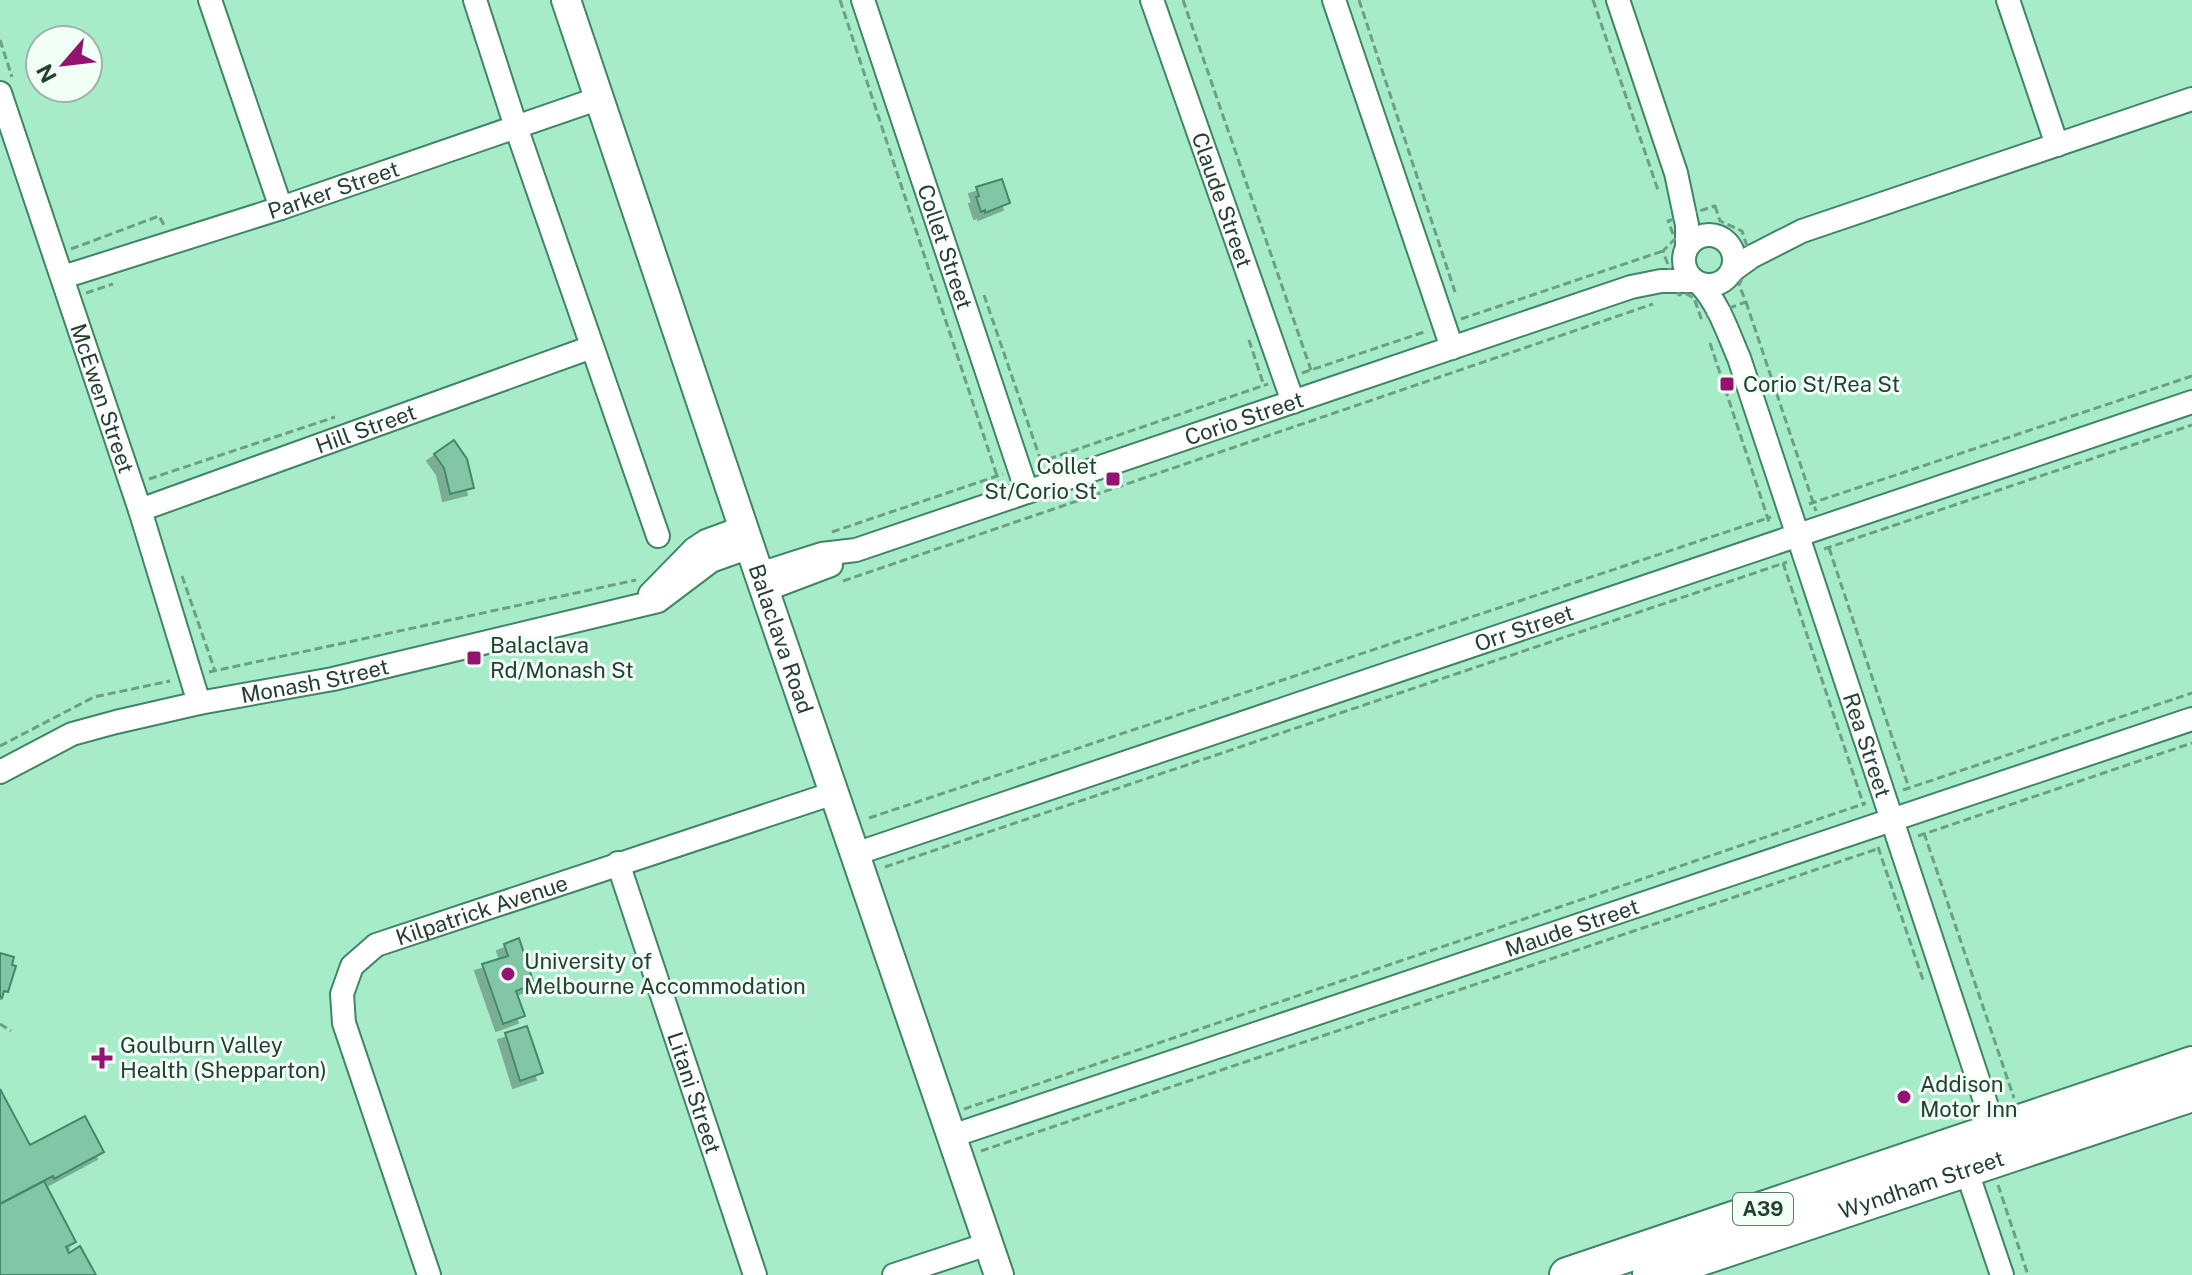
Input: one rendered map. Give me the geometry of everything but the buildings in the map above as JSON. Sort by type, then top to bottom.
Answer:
[{"type":"highway","name":"Wyndham Street","points":[[1650,1275],[1984,1156],[2192,1064]]},
{"type":"highway","name":"Wyndham Street","points":[[1567,1275],[2192,1094]]},
{"type":"main road","name":"Balaclava Road","points":[[566,0],[999,1275]]},
{"type":"street","points":[[210,0],[281,208]]},
{"type":"street","points":[[475,0],[658,536]]},
{"type":"street","name":"Collet Street","points":[[863,0],[1027,492]]},
{"type":"street","name":"Claude Street","points":[[1152,0],[1293,402]]},
{"type":"street","points":[[1334,0],[1452,348]]},
{"type":"street","points":[[1618,0],[1676,173],[1687,225],[1678,251],[1685,269],[1697,282],[1716,285],[1751,257],[1802,231],[2192,99]]},
{"type":"street","points":[[2008,0],[2057,145]]},
{"type":"street","name":"McEwen Street","points":[[0,93],[140,510],[199,703]]},
{"type":"street","name":"Parker Street","points":[[63,277],[281,208],[600,98]]},
{"type":"street","points":[[1676,173],[1693,207],[1733,254],[1731,273]]},
{"type":"street","points":[[1678,251],[1698,237],[1745,240],[1802,231]]},
{"type":"street","name":"Corio Street","points":[[1631,287],[1657,273],[1678,251]]},
{"type":"street","name":"Rea Street","points":[[1731,273],[1730,312],[1739,358]]},
{"type":"street","name":"Corio Street","points":[[762,582],[822,554],[856,550],[1631,287],[1661,281],[1697,282]]},
{"type":"street","name":"Rea Street","points":[[1697,282],[1708,292],[1739,358],[1802,546],[1874,801],[1984,1156],[2002,1275]]},
{"type":"street","name":"Hill Street","points":[[140,510],[592,347]]},
{"type":"street","name":"Orr Street","points":[[855,854],[1802,546],[2192,402]]},
{"type":"street","name":"Monash Street","points":[[0,772],[72,734],[116,722],[199,703],[333,679],[658,601],[747,537]]},
{"type":"street","name":"Maude Street","points":[[952,1136],[2192,719]]},
{"type":"street","name":"Kilpatrick Avenue","points":[[429,1275],[344,1023],[342,994],[352,966],[376,945],[834,793]]},
{"type":"street","name":"Litani Street","points":[[618,863],[755,1275]]},
{"type":"street","points":[[894,1275],[988,1244]]},
{"type":"path","points":[[840,0],[997,476]]},
{"type":"path","points":[[1183,0],[1311,370]]},
{"type":"path","points":[[1359,0],[1459,303]]},
{"type":"path","points":[[1593,0],[1658,191]]},
{"type":"path","points":[[823,535],[1444,325],[1678,251]]},
{"type":"path","points":[[839,582],[1664,301]]},
{"type":"path","points":[[1746,302],[1909,788]]},
{"type":"path","points":[[1706,333],[1780,553],[1874,801],[1889,846],[1923,981]]},
{"type":"path","points":[[869,818],[2192,376]]},
{"type":"path","points":[[882,869],[1780,553],[2192,425]]},
{"type":"path","points":[[0,746],[94,697],[644,579]]},
{"type":"path","points":[[964,1109],[2192,693]]},
{"type":"path","points":[[981,1151],[2192,743]]},
{"type":"path","points":[[1917,811],[2014,1098]]},
{"type":"path","points":[[0,1024],[11,1031]]},
{"type":"path","points":[[1984,1156],[2028,1275]]},
{"type":"place","name":"Corio St/Rea St","points":[[1727,384]]},
{"type":"place","name":"Collet St/Corio St","points":[[1113,479]]},
{"type":"place","name":"Balaclava Rd/Monash St","points":[[474,658]]},
{"type":"place","name":"University of Melbourne Accommodation","points":[[508,974]]},
{"type":"place","name":"Goulburn Valley Health (Shepparton)","points":[[102,1058]]},
{"type":"place","name":"Addison Motor Inn","points":[[1904,1097]]}]
